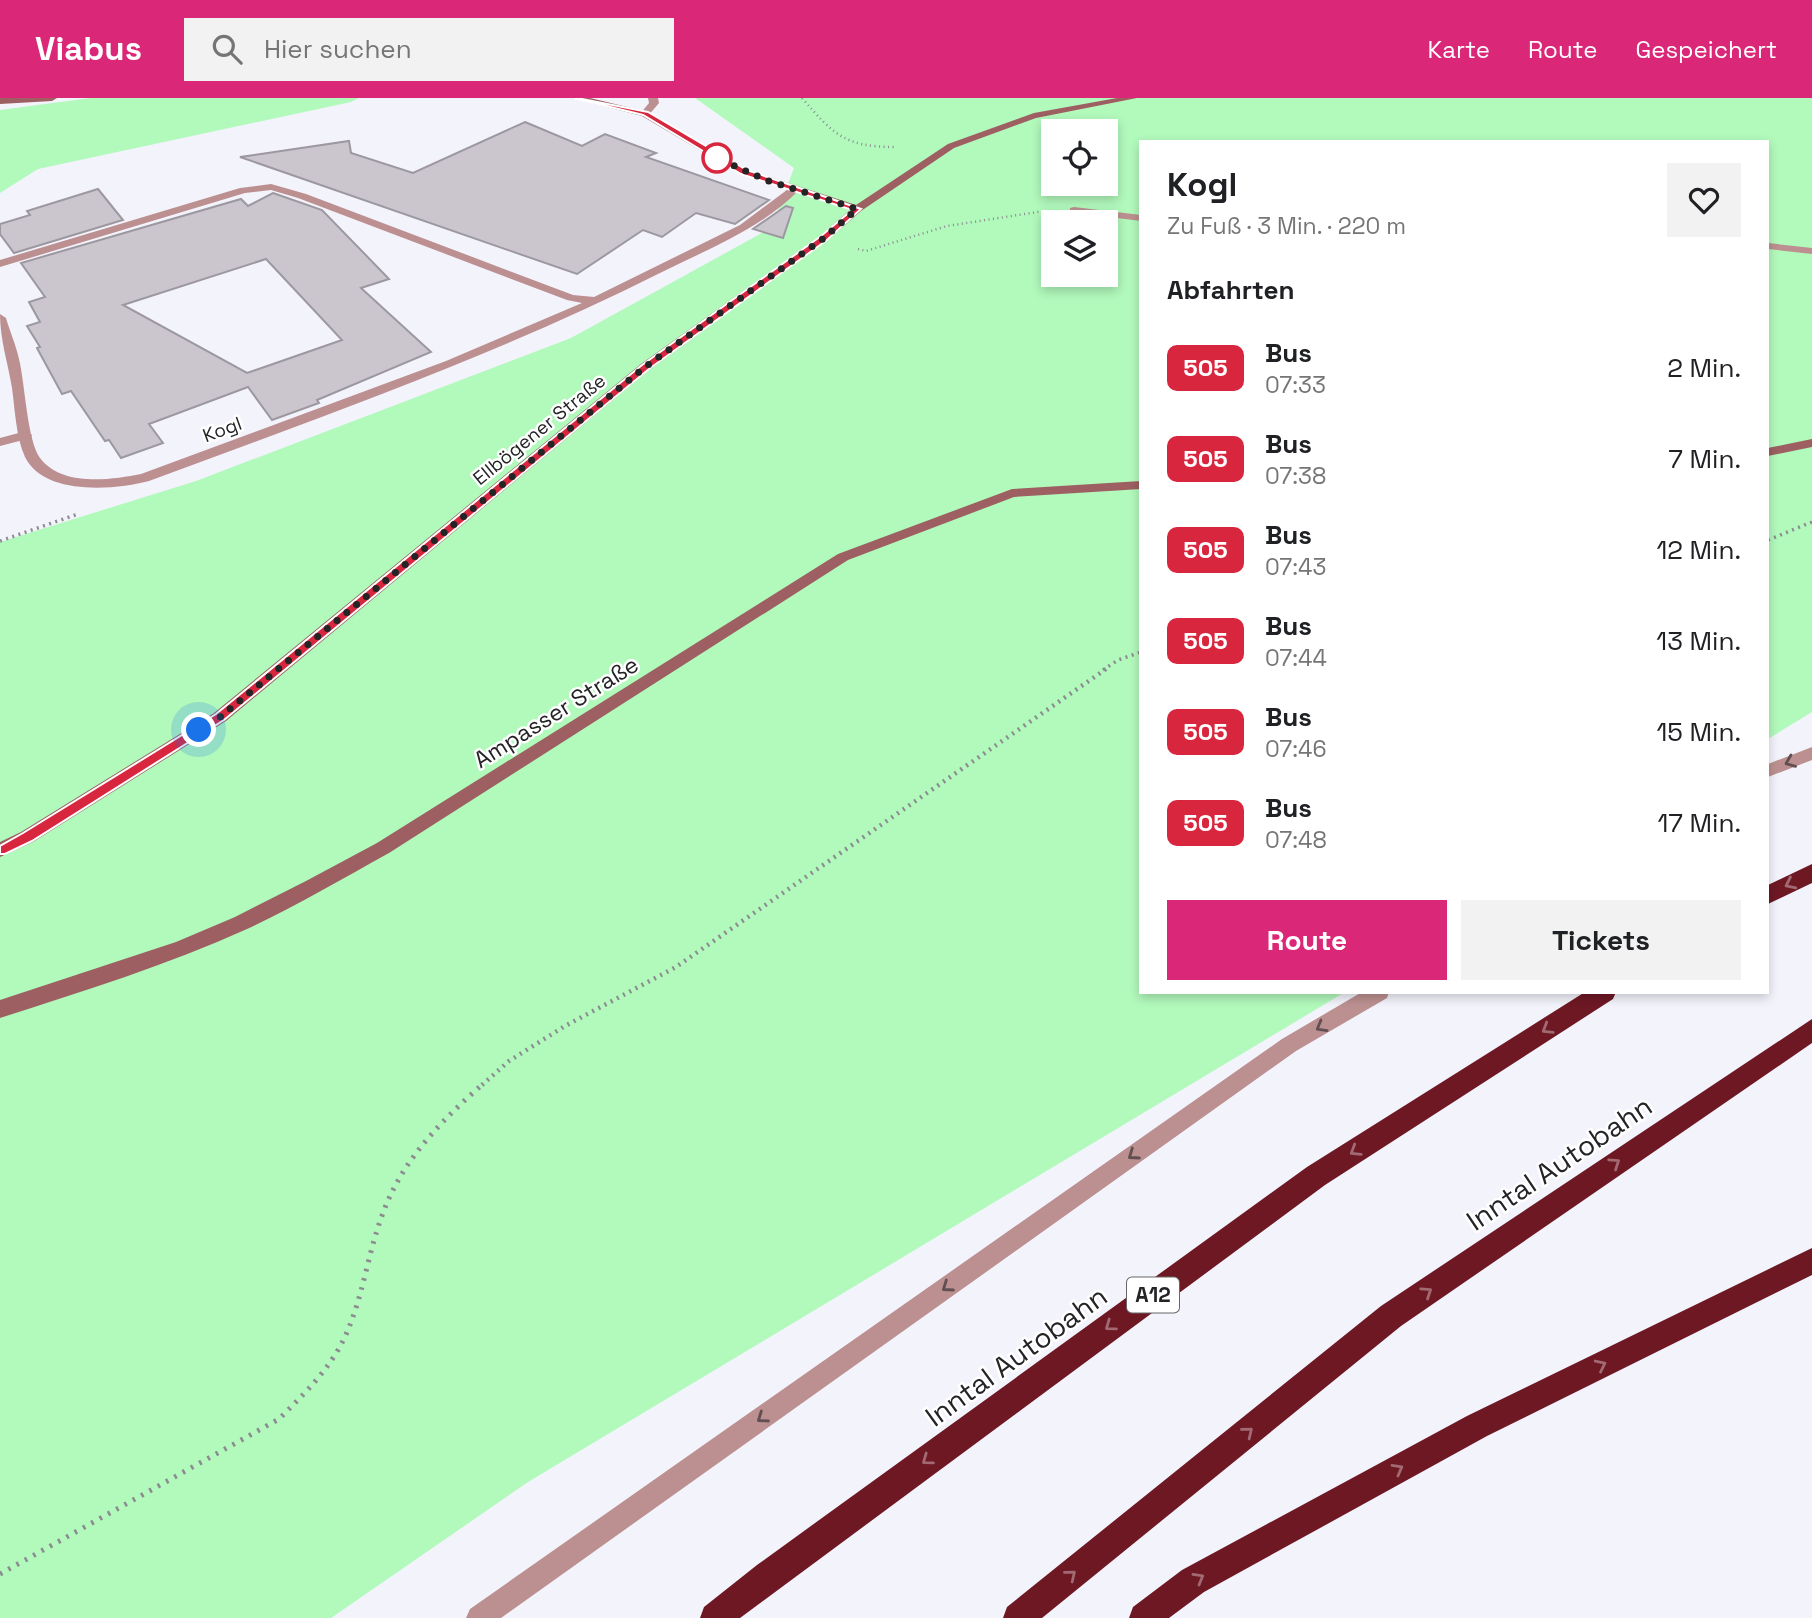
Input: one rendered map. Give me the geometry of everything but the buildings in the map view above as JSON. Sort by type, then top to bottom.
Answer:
[{"type":"highway","points":[[1769,894],[1812,873]]},
{"type":"highway","name":"Inntal Autobahn","points":[[715,1618],[768,1576],[1316,1176],[1602,994]]},
{"type":"highway","name":"Inntal Autobahn","points":[[1018,1618],[1391,1316],[1812,1030]]},
{"type":"highway","points":[[1144,1618],[1193,1581],[1465,1433],[1812,1261]]},
{"type":"main road","points":[[0,101],[52,98]]},
{"type":"main road","points":[[578,98],[645,114],[727,164],[857,209]]},
{"type":"main road","name":"Ellbögener Straße","points":[[0,850],[27,837],[220,717],[645,367],[824,238],[857,209],[951,146],[1034,116],[1132,98]]},
{"type":"main road","points":[[1769,452],[1812,443]]},
{"type":"main road","name":"Ampasser Straße","points":[[0,1009],[110,974],[226,929],[311,888],[394,841],[843,557],[1012,493],[1139,485]]},
{"type":"street","points":[[645,114],[654,103],[653,98]]},
{"type":"street","points":[[0,264],[228,193],[271,187],[315,201],[571,298],[596,301]]},
{"type":"street","name":"Kogl","points":[[0,318],[13,359],[26,435],[33,457],[41,467],[55,477],[92,485],[144,478],[450,363],[596,301],[744,227],[795,189]]},
{"type":"street","points":[[1118,215],[1139,218]]},
{"type":"street","points":[[1769,246],[1812,251]]},
{"type":"street","points":[[0,442],[26,435]]},
{"type":"street","points":[[1769,771],[1812,753]]},
{"type":"street","points":[[479,1618],[1289,1045],[1377,994]]},
{"type":"path","points":[[802,98],[827,127],[863,147],[951,146]]},
{"type":"path","points":[[824,238],[866,251],[947,226],[1041,211]]},
{"type":"path","points":[[1769,540],[1812,522]]},
{"type":"path","points":[[0,1574],[279,1419],[314,1385],[338,1348],[354,1310],[383,1211],[402,1174],[424,1142],[459,1105],[509,1061],[565,1026],[676,967],[1118,660],[1139,653]]},
{"type":"green space","points":[[90,98],[359,98],[351,102],[38,169],[0,193],[0,110]]},
{"type":"green space","points":[[695,98],[1812,98],[1812,712],[1769,738],[1769,140],[1139,140],[1139,994],[1342,994],[528,1482],[331,1618],[0,1618],[0,542],[196,481],[571,338],[771,228],[794,168]]},
{"type":"bus line","name":"505","points":[[0,850],[27,837],[220,717],[645,367],[824,238],[857,209],[744,172],[645,114],[577,98]]},
{"type":"route","points":[[199,730],[220,717],[645,367],[824,238],[857,209],[744,172],[717,158]]}]
